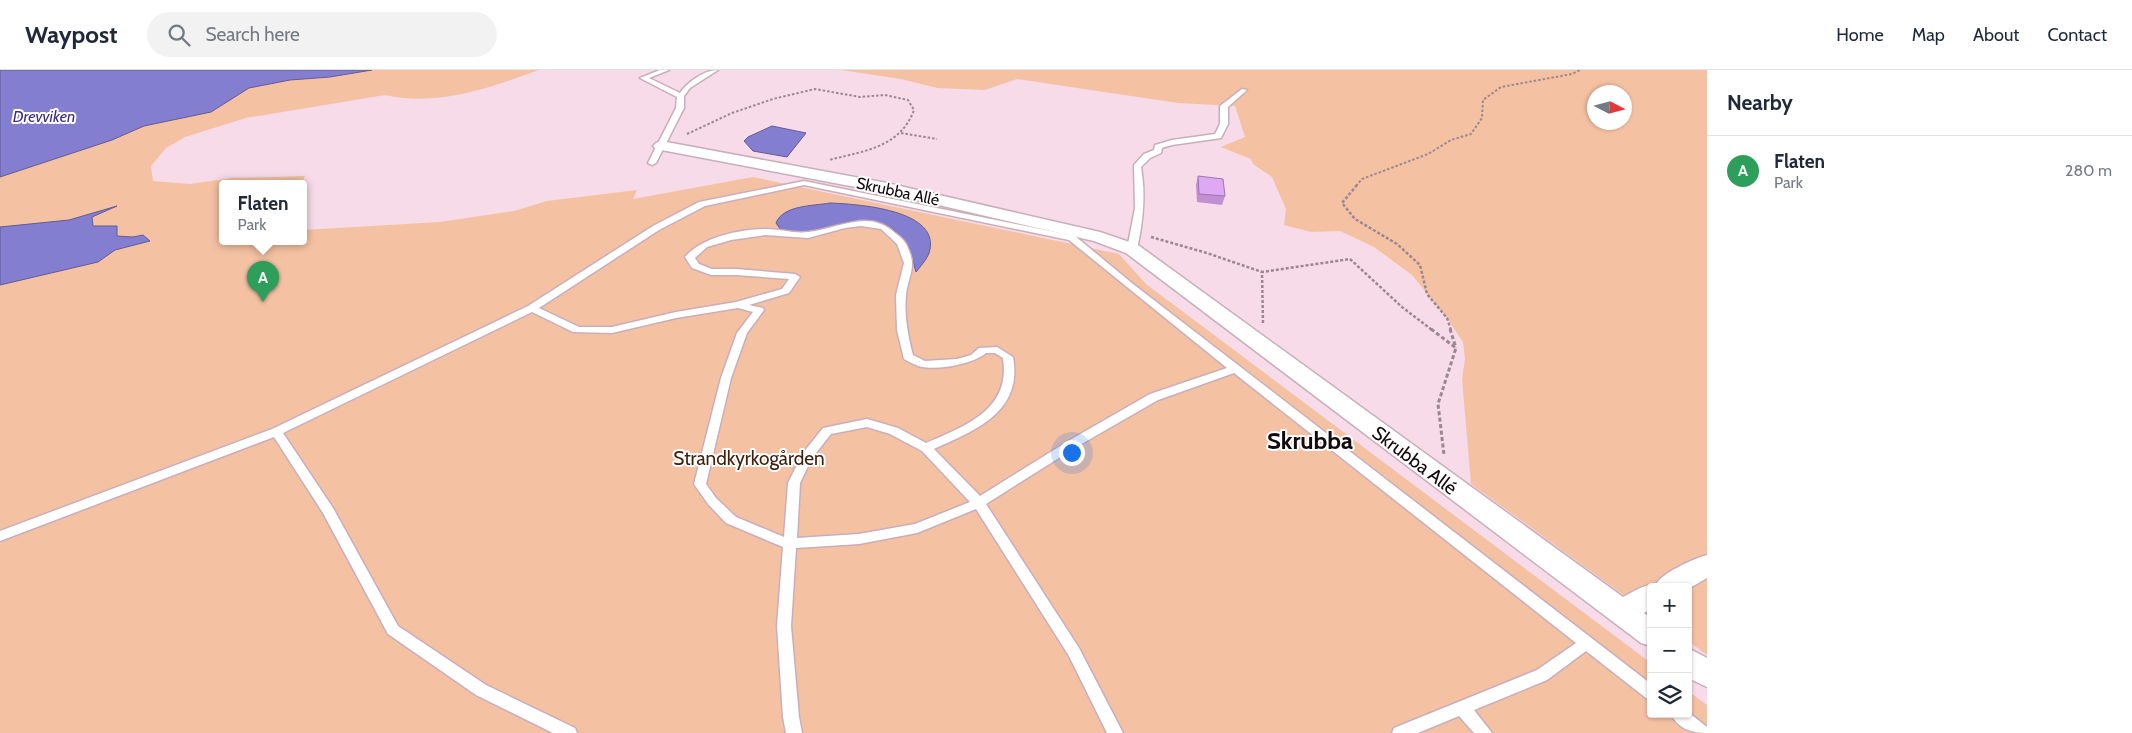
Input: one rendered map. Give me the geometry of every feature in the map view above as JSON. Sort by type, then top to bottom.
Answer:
[{"type":"street","name":"Skrubba Allé","points":[[656,154],[793,170],[887,188],[1100,237],[1134,241],[1264,348],[1647,631]]},
{"type":"street","points":[[1675,583],[1707,565]]},
{"type":"street","points":[[1620,612],[1647,598]]},
{"type":"street","points":[[1692,663],[1707,674]]},
{"type":"lane","points":[[666,70],[643,78],[681,96]]},
{"type":"lane","points":[[656,154],[680,108],[681,96],[688,87],[715,70]]},
{"type":"lane","points":[[1134,241],[1140,178],[1137,167],[1147,156],[1158,151],[1158,146],[1218,136],[1224,124],[1224,106],[1244,90]]},
{"type":"lane","points":[[0,536],[276,432],[532,308],[656,228],[702,204],[804,183],[1072,238],[1585,644],[1647,690]]},
{"type":"lane","points":[[532,308],[577,330],[612,330],[676,315],[738,305],[786,291],[794,277],[736,272],[711,272],[695,266],[690,257],[704,245],[730,237],[765,232],[808,235],[845,225],[862,223],[884,227],[901,243],[909,263],[902,295],[902,330],[908,357],[924,364],[958,362],[975,357],[983,350],[997,350],[1008,358],[1010,378],[1003,397],[984,420],[926,448]]},
{"type":"lane","points":[[738,305],[759,310],[742,333],[730,369],[700,484],[712,501],[731,520],[788,544],[859,539],[917,528],[979,504],[1074,443],[1154,397],[1234,368]]},
{"type":"lane","points":[[794,733],[784,626],[788,544],[794,483],[807,456],[827,431],[867,422],[894,431],[926,448],[979,504],[1074,652],[1115,733]]},
{"type":"lane","points":[[276,432],[328,512],[392,630],[481,690],[569,733]]},
{"type":"lane","points":[[1400,733],[1542,675],[1585,644]]},
{"type":"lane","points":[[1461,707],[1484,733]]},
{"type":"lane","points":[[1684,718],[1704,733]]},
{"type":"path","points":[[1448,485],[1438,404],[1456,348],[1446,318],[1427,294],[1420,265],[1396,244],[1355,219],[1342,203],[1362,179],[1428,154],[1451,140],[1471,134],[1482,118],[1483,100],[1501,87],[1572,74],[1580,70]]},
{"type":"path","points":[[656,154],[732,113],[773,99],[815,90],[860,97],[884,95],[908,100],[914,110],[908,125],[879,146],[793,170]]},
{"type":"path","points":[[900,132],[937,139]]},
{"type":"path","points":[[1134,241],[1207,252],[1262,272],[1350,259],[1402,307],[1456,348]]},
{"type":"path","points":[[1262,272],[1264,348]]},
{"type":"green space","name":"Strandkyrkogården","points":[[0,70],[539,70],[463,94],[424,99],[385,95],[246,118],[185,137],[166,148],[151,166],[153,181],[190,184],[232,178],[305,176],[303,180],[219,180],[219,245],[307,245],[307,230],[440,222],[514,211],[547,201],[637,190],[633,199],[753,177],[1119,254],[1146,284],[1647,660],[1647,718],[1692,718],[1692,694],[1707,705],[1707,733],[0,733]]},
{"type":"green space","points":[[841,70],[1707,70],[1707,655],[1692,644],[1692,583],[1647,583],[1647,612],[1471,484],[1462,379],[1465,359],[1463,342],[1447,318],[1412,275],[1374,247],[1340,231],[1311,232],[1284,225],[1286,209],[1272,177],[1253,164],[1251,159],[1221,147],[1245,137],[1235,106],[1178,103],[1017,79],[985,90],[937,88],[901,79]]},
{"type":"water","name":"Drevviken","points":[[0,70],[372,70],[330,77],[290,80],[249,88],[211,112],[144,126],[112,140],[0,177]]},
{"type":"water","points":[[772,126],[806,133],[787,157],[753,151],[744,141],[748,137]]},
{"type":"water","points":[[830,203],[876,208],[910,218],[923,227],[930,238],[927,258],[916,272],[906,243],[893,229],[878,222],[846,223],[797,232],[781,230],[776,223],[785,213],[799,207]]},
{"type":"water","points":[[117,206],[92,217],[93,226],[117,226],[117,236],[133,237],[143,235],[150,241],[115,250],[98,262],[0,285],[0,227],[69,220]]},
{"type":"building","points":[[1198,176],[1223,179],[1225,196],[1199,194]]},
{"type":"place","name":"Flaten","points":[[263,302]]},
{"type":"district","name":"Skrubba","points":[[1310,441]]}]
